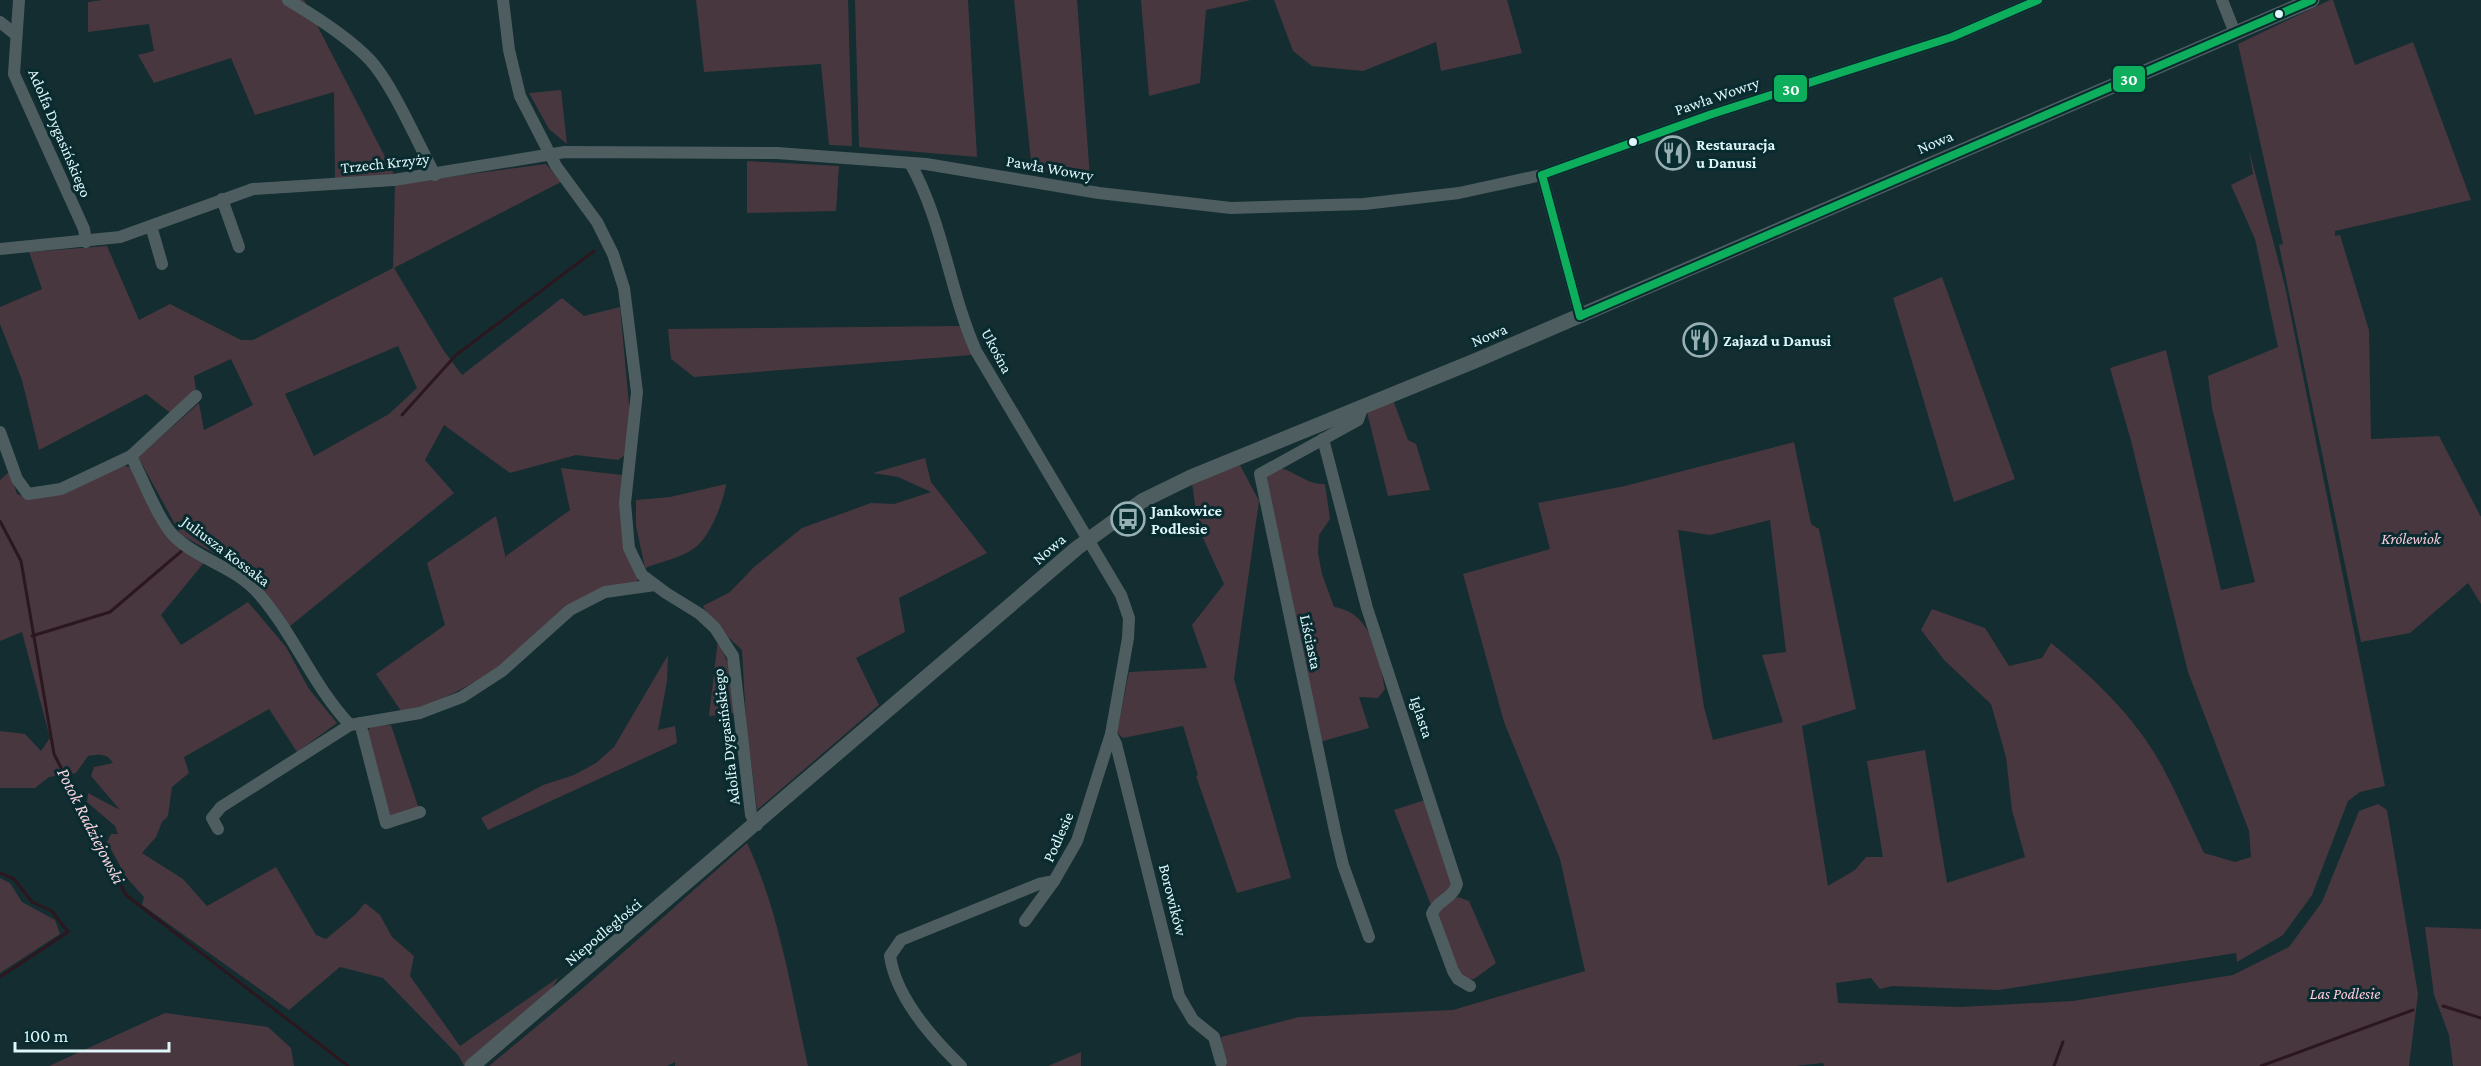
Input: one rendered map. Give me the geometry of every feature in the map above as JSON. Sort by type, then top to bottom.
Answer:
[{"type":"street","name":"Adolfa Dygasińskiego","points":[[19,0],[14,74],[84,229],[86,242]]},
{"type":"street","points":[[288,0],[316,17],[370,59],[384,79],[435,175]]},
{"type":"street","name":"Adolfa Dygasińskiego","points":[[503,0],[509,50],[520,96],[556,166],[597,222],[613,254],[624,288],[636,392],[625,503],[629,548],[642,575],[700,614],[715,628],[733,656],[752,815],[757,825]]},
{"type":"street","name":"Pawła Wowry","points":[[551,155],[565,152],[741,152],[820,155],[947,167],[1099,193],[1232,208],[1364,204],[1460,193],[1542,175],[1712,114],[1952,37],[2038,0]]},
{"type":"street","points":[[2222,0],[2235,33]]},
{"type":"street","name":"Nowa","points":[[757,825],[1088,539],[1134,507],[1169,487],[1580,316],[2312,0]]},
{"type":"street","points":[[0,22],[15,34]]},
{"type":"street","name":"Trzech Krzyży","points":[[0,249],[120,237],[222,199],[263,188],[371,183],[435,175],[551,155]]},
{"type":"street","name":"Ukośna","points":[[910,163],[932,210],[961,315],[976,351],[1088,539]]},
{"type":"street","points":[[1542,175],[1580,316]]},
{"type":"street","points":[[222,199],[239,247]]},
{"type":"street","points":[[151,226],[162,264]]},
{"type":"street","points":[[0,432],[22,489],[28,494],[61,489],[131,456],[196,396]]},
{"type":"street","name":"Liściasta","points":[[1363,406],[1358,420],[1260,474],[1343,865],[1369,937]]},
{"type":"street","name":"Iglasta","points":[[1323,439],[1367,608],[1455,877],[1454,894],[1435,906],[1431,914],[1453,971],[1458,979],[1470,986]]},
{"type":"street","name":"Juliusza Kossaka","points":[[131,456],[166,526],[188,546],[224,566],[258,592],[295,643],[330,704],[355,724],[386,823],[420,812]]},
{"type":"street","name":"Podlesie","points":[[961,1066],[928,1029],[903,991],[890,956],[901,940],[976,909],[1054,881],[1077,841],[1111,734],[1129,618],[1121,595],[1088,539]]},
{"type":"street","points":[[218,829],[212,818],[220,807],[355,724],[420,713],[462,697],[502,671],[570,610],[605,592],[656,585]]},
{"type":"street","name":"Borowików","points":[[1111,734],[1116,744],[1179,996],[1193,1020],[1214,1038],[1221,1062]]},
{"type":"street","name":"Niepodległości","points":[[472,1066],[757,825]]},
{"type":"street","points":[[1025,921],[1054,881]]},
{"type":"green space","points":[[102,0],[304,0],[396,178],[335,179],[334,92],[255,115],[231,58],[154,83],[138,55],[154,51],[149,24],[88,32],[88,2]]},
{"type":"green space","points":[[696,0],[848,0],[852,146],[829,145],[821,64],[704,72]]},
{"type":"green space","points":[[855,0],[968,0],[977,157],[859,147]]},
{"type":"green space","points":[[1014,0],[1077,0],[1090,178],[1032,170]]},
{"type":"green space","points":[[1141,0],[1251,0],[1206,10],[1200,83],[1149,96]]},
{"type":"green space","points":[[1274,0],[1507,0],[1522,53],[1441,71],[1436,42],[1363,71],[1312,66],[1293,51]]},
{"type":"green space","name":"Królewiok","points":[[2333,0],[2355,65],[2413,42],[2471,200],[2335,231],[2335,236],[2340,235],[2369,330],[2371,439],[2439,436],[2481,517],[2481,604],[2468,583],[2410,633],[2361,642],[2279,245],[2283,244],[2238,44]]},
{"type":"green space","points":[[561,90],[567,144],[549,129],[529,93]]},
{"type":"green space","name":"Las Podlesie","points":[[2249,150],[2285,286],[2385,786],[2360,792],[2348,801],[2312,895],[2283,935],[2237,962],[2236,953],[1999,990],[1892,986],[1880,989],[1871,978],[1836,983],[1838,1003],[1960,1007],[2073,1001],[2233,975],[2289,947],[2322,902],[2359,811],[2378,804],[2387,810],[2418,994],[2409,1066],[1824,1066],[1823,1063],[1795,1066],[1224,1066],[1221,1037],[1299,1017],[1453,1010],[1585,971],[1560,859],[1504,722],[1463,574],[1550,549],[1538,503],[1625,486],[1794,442],[1811,524],[1819,529],[1856,709],[1802,726],[1828,886],[1855,870],[1866,857],[1883,857],[1867,761],[1925,750],[1947,883],[2025,857],[2012,810],[2006,757],[1991,704],[1945,661],[1921,630],[1932,609],[1985,628],[2009,666],[2042,658],[2051,643],[2098,684],[2140,731],[2162,766],[2204,853],[2235,862],[2251,857],[2249,831],[2188,672],[2130,437],[2110,368],[2166,350],[2221,590],[2255,582],[2212,408],[2208,376],[2278,347],[2255,239],[2231,185],[2253,174]],"holes":[[[1770,520],[1786,652],[1762,655],[1783,722],[1713,740],[1704,707],[1678,530],[1710,535]]]},
{"type":"green space","points":[[747,161],[839,166],[836,211],[747,213]]},
{"type":"green space","points":[[546,164],[561,182],[394,268],[444,351],[462,375],[562,298],[584,316],[620,307],[630,415],[625,455],[618,460],[576,455],[510,473],[444,425],[425,460],[454,493],[289,627],[271,601],[239,567],[181,535],[138,457],[199,403],[204,430],[253,405],[231,359],[194,376],[196,390],[173,415],[146,394],[39,450],[22,380],[0,324],[0,307],[42,289],[29,252],[107,246],[139,320],[170,304],[241,340],[253,340],[393,268],[395,184]],"holes":[[[398,346],[417,388],[389,414],[314,456],[285,394]]]},
{"type":"green space","points":[[1942,277],[2015,479],[1954,502],[1893,298]]},
{"type":"green space","points":[[961,326],[972,355],[694,377],[671,359],[668,329]]},
{"type":"green space","points":[[1393,400],[1408,440],[1416,444],[1430,490],[1388,496],[1367,412]]},
{"type":"green space","points":[[925,458],[931,482],[987,553],[899,598],[905,632],[856,658],[879,705],[757,810],[746,721],[742,650],[712,622],[703,606],[730,592],[754,567],[802,528],[871,503],[894,504],[931,492],[898,477],[873,473]]},
{"type":"green space","points":[[122,465],[132,468],[168,536],[207,559],[161,615],[181,645],[248,602],[286,647],[309,689],[337,723],[297,752],[269,709],[184,757],[189,773],[172,787],[168,816],[162,822],[156,837],[142,853],[183,879],[207,906],[276,867],[316,935],[326,939],[356,914],[365,903],[380,915],[392,937],[414,956],[410,976],[460,1046],[559,977],[545,998],[464,1066],[458,1055],[383,978],[340,967],[289,1010],[142,905],[144,897],[126,877],[107,842],[111,834],[118,834],[115,826],[87,802],[88,793],[120,810],[91,776],[94,767],[113,763],[108,757],[88,756],[76,773],[49,777],[35,788],[0,788],[0,731],[25,734],[41,751],[50,738],[22,632],[0,641],[0,480],[10,471],[17,494],[28,498]]},
{"type":"green space","points":[[1240,465],[1259,501],[1234,679],[1291,878],[1237,893],[1196,776],[1198,775],[1183,726],[1123,738],[1117,732],[1129,672],[1207,668],[1192,625],[1224,584],[1198,527],[1192,483]]},
{"type":"green space","points":[[561,468],[622,475],[624,548],[638,573],[637,582],[604,588],[496,669],[462,689],[420,709],[403,714],[376,674],[445,625],[427,563],[496,516],[506,559],[506,556],[570,510]]},
{"type":"green space","points":[[1281,468],[1308,481],[1325,484],[1330,519],[1319,535],[1318,553],[1322,574],[1334,607],[1357,617],[1372,638],[1385,689],[1378,698],[1359,697],[1369,728],[1320,742],[1266,477]]},
{"type":"green space","points":[[726,484],[715,520],[699,544],[682,555],[645,568],[636,526],[636,500],[670,497]]},
{"type":"green space","points":[[718,639],[729,666],[735,713],[709,716]]},
{"type":"green space","points":[[668,655],[667,681],[658,730],[675,726],[677,743],[488,830],[481,818],[543,785],[574,775],[596,763],[614,747]]},
{"type":"green space","points":[[391,725],[420,812],[390,819],[367,732],[371,726]]},
{"type":"green space","points":[[1425,800],[1454,882],[1449,892],[1431,905],[1394,810]]},
{"type":"green space","points":[[747,843],[776,925],[808,1066],[675,1066],[675,1062],[667,1066],[489,1066],[583,988]]},
{"type":"green space","points":[[0,878],[10,883],[22,902],[55,920],[60,934],[0,973]]},
{"type":"green space","points":[[1458,897],[1469,901],[1496,963],[1474,979],[1465,979],[1458,971],[1438,915],[1443,904]]},
{"type":"green space","points":[[2425,927],[2481,929],[2481,1066],[2453,1066],[2449,1035],[2434,995]]},
{"type":"green space","points":[[165,1013],[268,1027],[291,1048],[294,1066],[49,1066]]},
{"type":"green space","points":[[1081,1052],[1081,1066],[1048,1066]]},
{"type":"waterway","points":[[402,415],[456,355],[594,251]]},
{"type":"waterway","name":"Potok Radziejowski","points":[[0,521],[21,561],[54,754],[126,895],[348,1066]]},
{"type":"waterway","points":[[32,636],[110,612],[184,549]]},
{"type":"waterway","points":[[0,873],[14,879],[32,902],[52,911],[68,932],[0,977]]},
{"type":"waterway","points":[[2443,1006],[2481,1018]]},
{"type":"waterway","points":[[2261,1066],[2413,1010]]},
{"type":"waterway","points":[[2054,1066],[2063,1042]]},
{"type":"transit line","name":"30","points":[[1542,175],[1712,114],[1952,37],[2038,0]]},
{"type":"transit line","name":"30","points":[[1580,316],[2312,0]]},
{"type":"transit line","name":"30","points":[[1542,175],[1580,316]]},
{"type":"place","name":"Restauracja u Danusi","points":[[1673,153]]},
{"type":"place","name":"Zajazd u Danusi","points":[[1700,340]]},
{"type":"place","name":"Jankowice Podlesie","points":[[1128,519]]}]
